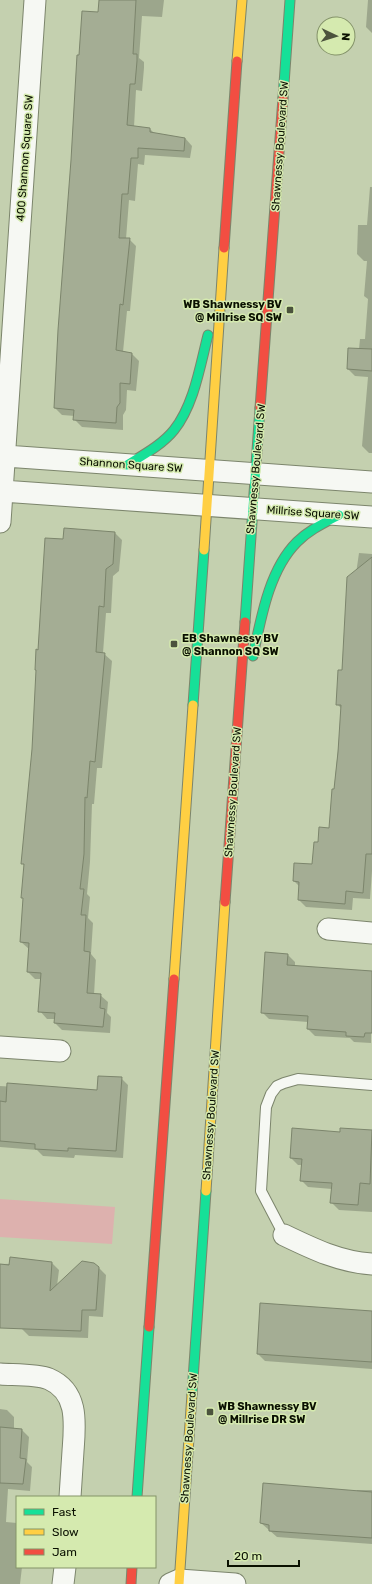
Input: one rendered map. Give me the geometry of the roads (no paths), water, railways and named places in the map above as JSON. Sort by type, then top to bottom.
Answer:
[{"type":"main road","points":[[137,1496],[210,470],[220,285],[242,0]]},
{"type":"main road","name":"Shawnessy Boulevard SW","points":[[176,1583],[290,0]]},
{"type":"main road","points":[[127,465],[148,452],[173,430],[183,416],[199,368],[220,285]]},
{"type":"main road","points":[[237,730],[263,612],[278,573],[292,548],[300,540],[312,530],[339,515]]},
{"type":"main road","points":[[131,1584],[132,1568]]},
{"type":"street","name":"400 Shannon Square SW","points":[[7,315],[35,0]]},
{"type":"street","points":[[0,522],[5,456],[7,315]]},
{"type":"street","name":"Shannon Square SW","points":[[5,456],[257,473]]},
{"type":"street","points":[[257,473],[372,482]]},
{"type":"street","points":[[2,491],[254,509]]},
{"type":"street","name":"Millrise Square SW","points":[[254,509],[372,518]]},
{"type":"street","points":[[328,929],[372,932]]},
{"type":"street","points":[[0,1047],[60,1051]]},
{"type":"street","points":[[284,1235],[321,1253],[354,1263],[372,1264]]},
{"type":"street","points":[[0,1374],[47,1378],[59,1384],[67,1394],[72,1403],[75,1422],[70,1496]]},
{"type":"street","points":[[63,1584],[65,1568]]},
{"type":"street","points":[[176,1583],[235,1584]]},
{"type":"lane","points":[[284,1235],[261,1191],[266,1107],[271,1094],[277,1086],[284,1082],[298,1079],[372,1086]]},
{"type":"place","name":"WB Shawnessy BV @ Millrise SQ SW","points":[[290,310]]},
{"type":"place","name":"EB Shawnessy BV @ Shannon SQ SW","points":[[174,644]]},
{"type":"place","name":"WB Shawnessy BV @ Millrise DR SW","points":[[210,1412]]}]
